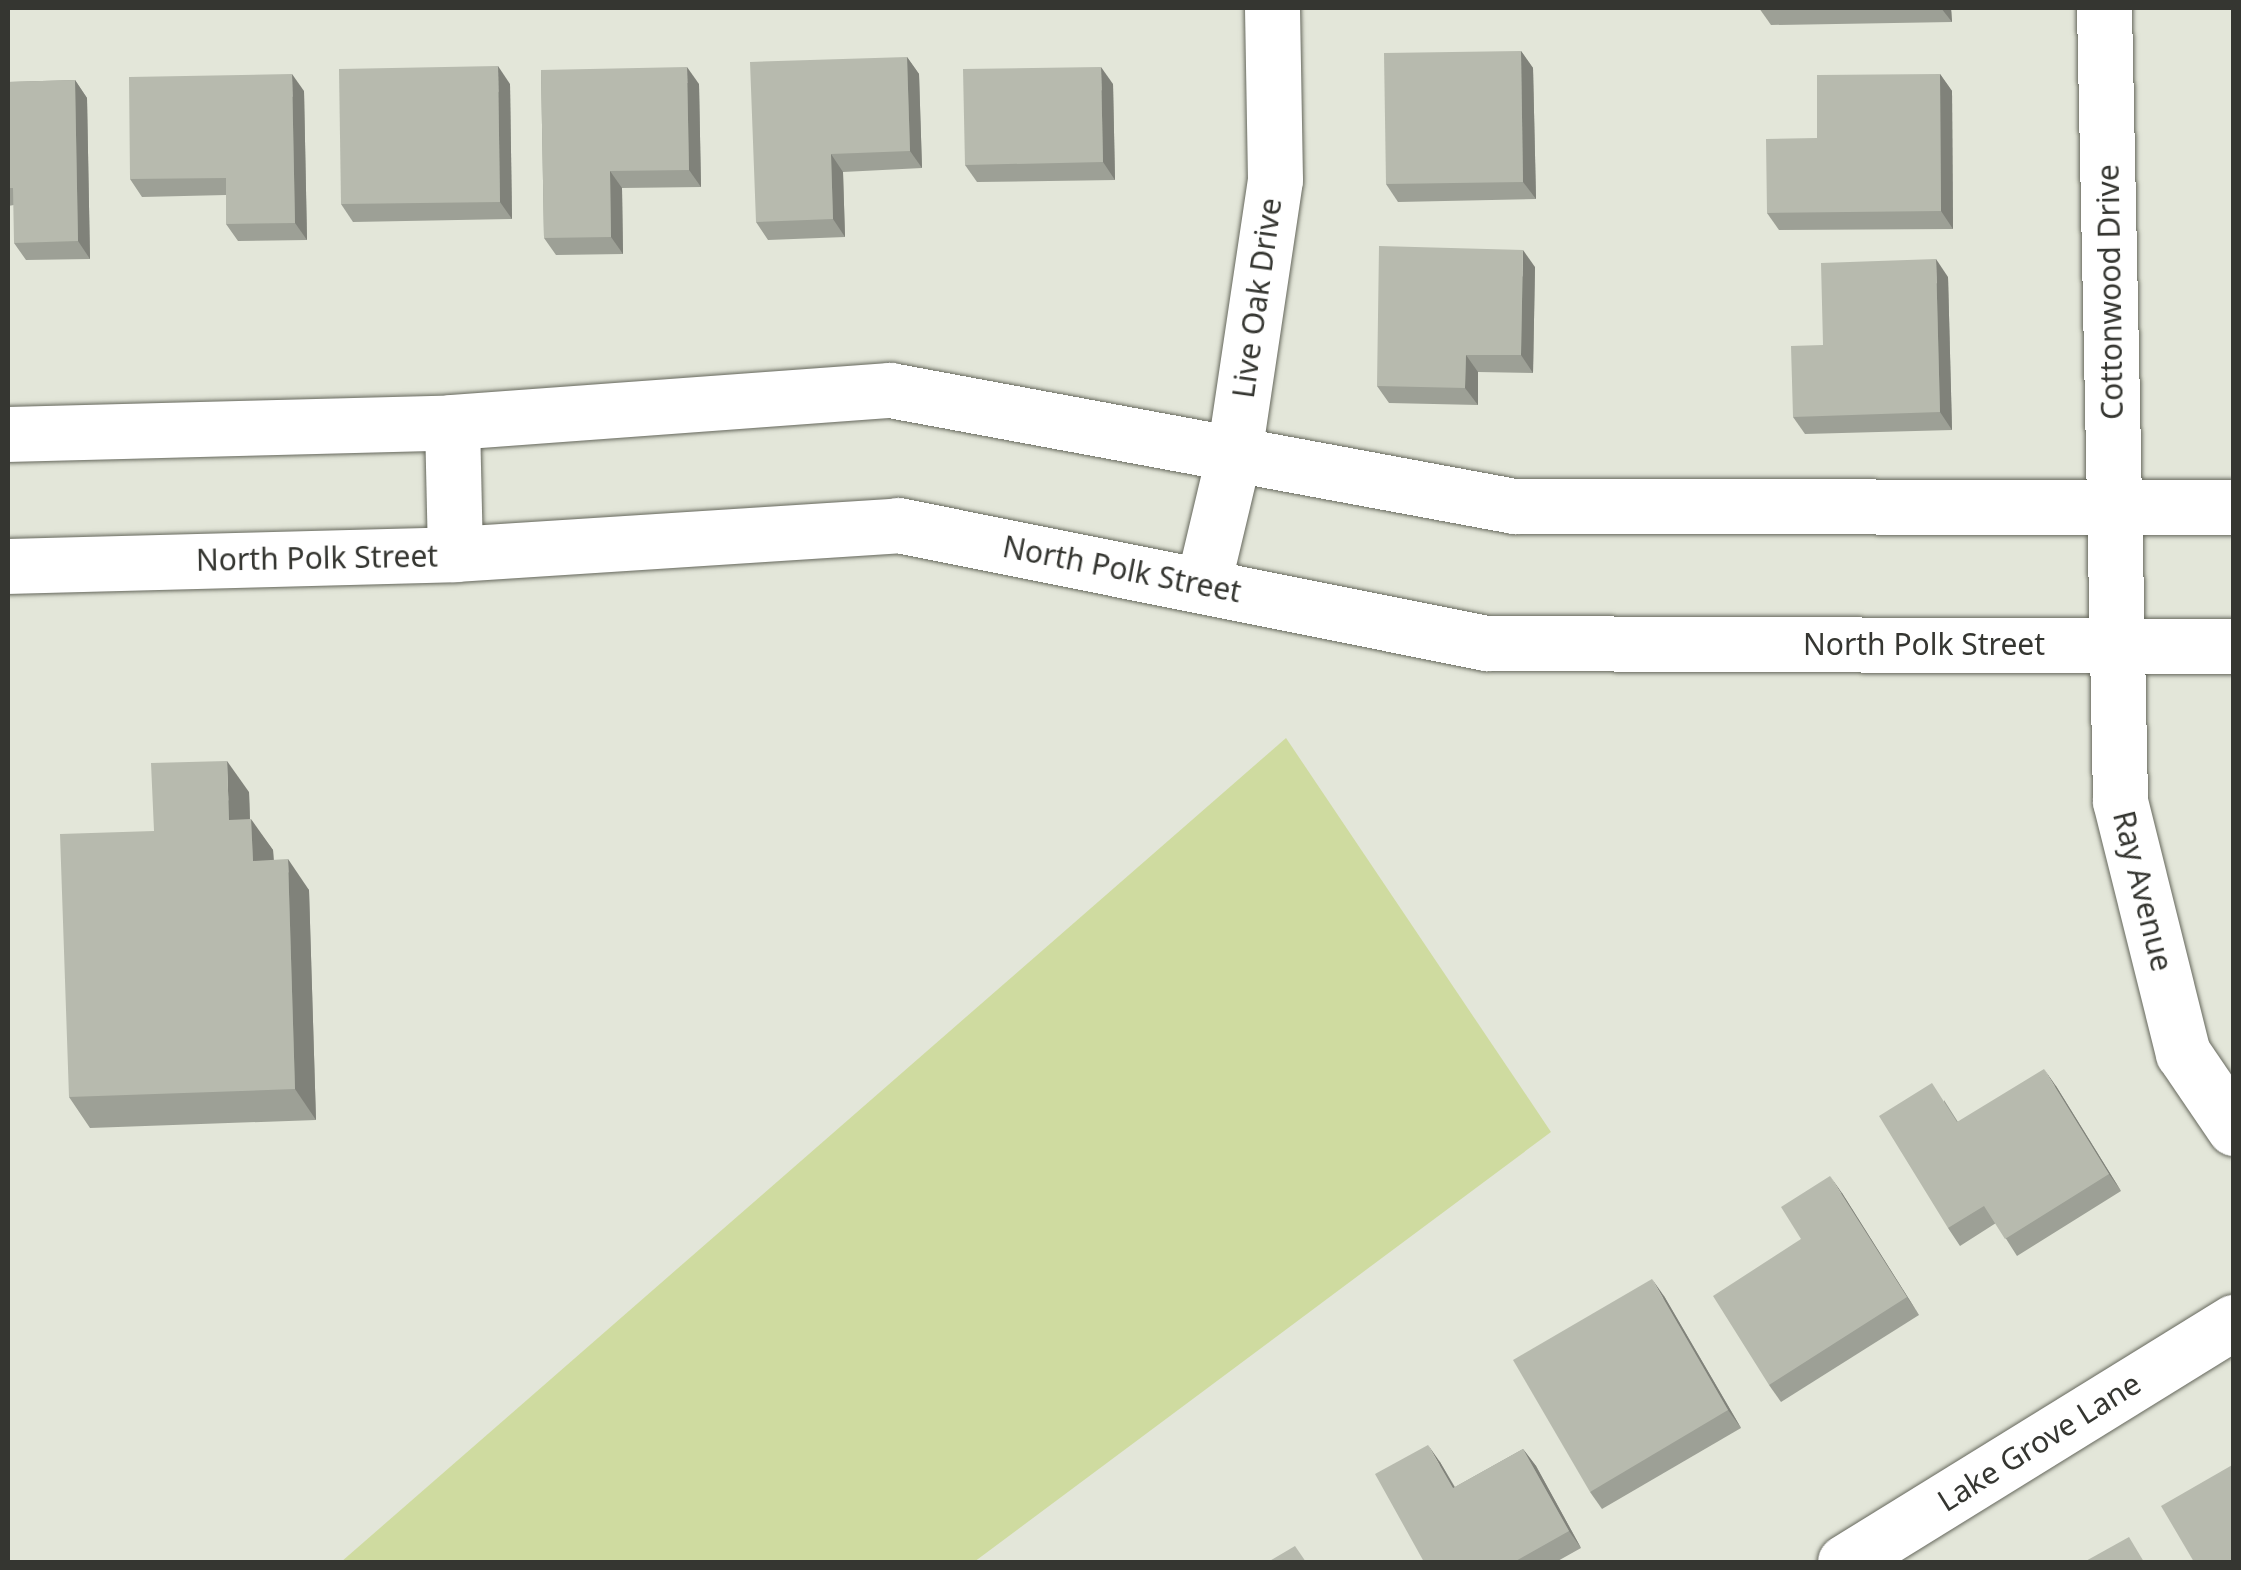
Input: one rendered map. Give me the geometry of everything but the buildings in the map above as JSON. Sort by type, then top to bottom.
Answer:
[{"type":"main road","name":"Live Oak Drive","points":[[1203,584],[1234,454],[1275,180],[1272,8]]},
{"type":"main road","name":"Cottonwood Drive","points":[[2104,8],[2117,577]]},
{"type":"main road","points":[[8,434],[452,422],[890,390],[1514,506],[2115,503],[2234,508]]},
{"type":"main road","points":[[452,422],[456,554]]},
{"type":"main road","name":"North Polk Street","points":[[8,566],[456,554],[898,525],[1486,643],[2234,646]]},
{"type":"main road","name":"Ray Avenue","points":[[2117,577],[2120,801],[2183,1053],[2234,1128]]},
{"type":"main road","name":"Lake Grove Lane","points":[[1846,1562],[2234,1322]]},
{"type":"green space","points":[[1286,738],[1551,1132],[974,1562],[341,1562]]}]
